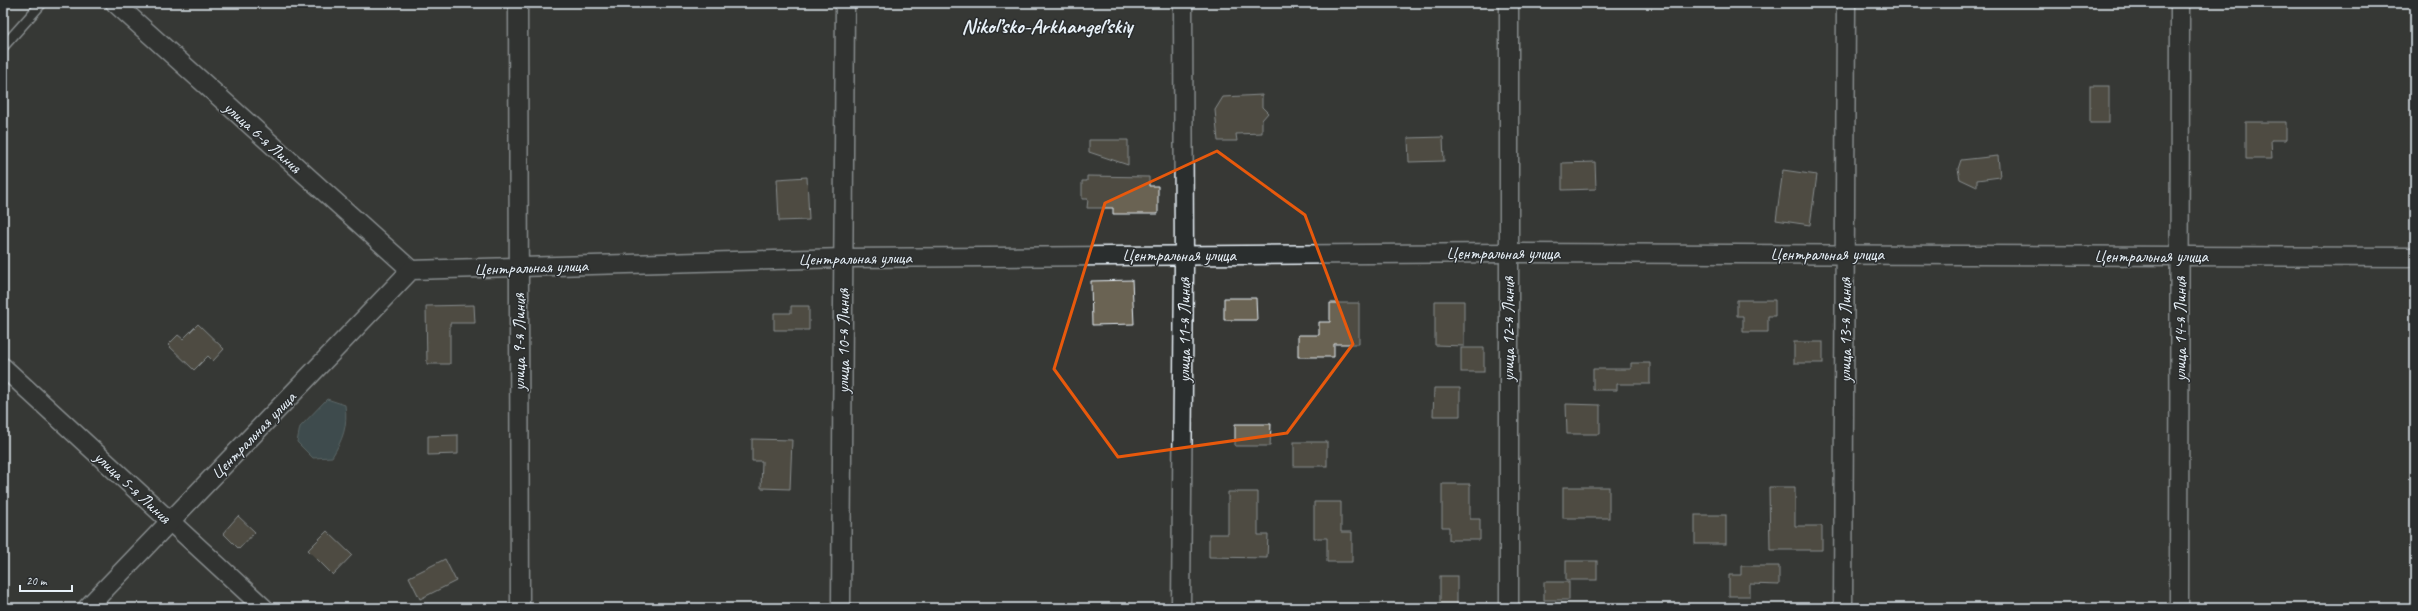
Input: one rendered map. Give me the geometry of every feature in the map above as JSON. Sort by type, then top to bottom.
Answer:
[{"type":"street","name":"улица 6-я Линия","points":[[115,3],[411,270]]},
{"type":"street","name":"улица 9-я Линия","points":[[518,3],[520,608]]},
{"type":"street","name":"улица 10-я Линия","points":[[841,608],[845,3]]},
{"type":"street","name":"улица 11-я Линия","points":[[1181,608],[1184,255],[1183,3]]},
{"type":"street","name":"улица 12-я Линия","points":[[1509,608],[1508,253],[1510,3]]},
{"type":"street","name":"улица 13-я Линия","points":[[1843,608],[1846,253],[1846,3]]},
{"type":"street","name":"улица 14-я Линия","points":[[2179,608],[2180,3]]},
{"type":"street","name":"Центральная улица","points":[[87,608],[411,270],[843,258],[1184,255],[1846,253],[2180,257],[2415,257]]},
{"type":"street","name":"улица 5-я Линия","points":[[3,367],[264,608]]},
{"type":"lane","points":[[3,47],[42,3]]},
{"type":"highlighted area","points":[[1217,151],[1305,215],[1353,344],[1287,433],[1118,457],[1054,369],[1105,203]]},
{"type":"water","points":[[327,399],[345,405],[346,419],[344,432],[332,457],[313,458],[297,442],[300,427]]},
{"type":"building","points":[[2090,86],[2109,86],[2109,123],[2090,123]]},
{"type":"building","points":[[1262,95],[1262,107],[1268,113],[1262,120],[1262,133],[1236,134],[1237,141],[1218,141],[1215,110],[1223,97]]},
{"type":"building","points":[[2246,122],[2286,122],[2286,140],[2271,140],[2272,159],[2246,159]]},
{"type":"building","points":[[1443,137],[1444,161],[1409,162],[1408,138]]},
{"type":"building","points":[[1089,140],[1128,140],[1128,165],[1089,152]]},
{"type":"building","points":[[1998,156],[2000,177],[1977,180],[1977,187],[1960,179],[1958,169],[1961,160]]},
{"type":"building","points":[[1595,162],[1596,189],[1562,190],[1562,163]]},
{"type":"building","points":[[1783,170],[1817,175],[1810,225],[1776,220]]},
{"type":"building","points":[[1087,176],[1149,177],[1149,186],[1158,186],[1158,214],[1113,214],[1113,208],[1087,208],[1088,199],[1082,199],[1082,181],[1087,181]]},
{"type":"building","points":[[807,177],[809,220],[779,221],[777,179]]},
{"type":"building","points":[[1132,280],[1134,324],[1092,325],[1091,281]]},
{"type":"building","points":[[1224,298],[1256,298],[1257,320],[1224,320]]},
{"type":"building","points":[[1737,300],[1775,300],[1775,316],[1768,316],[1768,332],[1743,332],[1743,316],[1737,316]]},
{"type":"building","points":[[1435,301],[1464,301],[1464,346],[1435,345]]},
{"type":"building","points":[[1330,303],[1359,303],[1359,344],[1334,344],[1334,357],[1298,357],[1298,335],[1319,335],[1319,322],[1330,322]]},
{"type":"building","points":[[474,305],[475,323],[450,323],[450,364],[427,364],[426,306]]},
{"type":"building","points":[[791,306],[809,306],[809,330],[774,330],[774,313],[791,313]]},
{"type":"building","points":[[198,324],[224,349],[213,361],[208,356],[194,370],[168,345],[178,335],[183,339]]},
{"type":"building","points":[[1794,342],[1823,342],[1823,363],[1794,363]]},
{"type":"building","points":[[1461,348],[1484,348],[1484,372],[1461,372]]},
{"type":"building","points":[[1631,363],[1650,363],[1650,384],[1617,384],[1617,390],[1593,390],[1593,369],[1631,369]]},
{"type":"building","points":[[1434,388],[1460,388],[1460,416],[1433,416]]},
{"type":"building","points":[[1566,404],[1600,405],[1600,434],[1567,434]]},
{"type":"building","points":[[1235,424],[1271,424],[1270,446],[1235,446]]},
{"type":"building","points":[[458,435],[458,454],[428,455],[428,436]]},
{"type":"building","points":[[752,439],[792,440],[790,489],[761,488],[762,461],[752,461]]},
{"type":"building","points":[[1294,442],[1327,442],[1327,466],[1294,466]]},
{"type":"building","points":[[1442,484],[1470,484],[1470,519],[1480,519],[1480,540],[1449,540],[1449,527],[1442,527]]},
{"type":"building","points":[[1563,487],[1609,487],[1609,518],[1563,518]]},
{"type":"building","points":[[1769,487],[1795,487],[1795,526],[1822,526],[1822,550],[1770,550]]},
{"type":"building","points":[[1228,492],[1258,492],[1258,535],[1268,535],[1267,558],[1209,557],[1209,534],[1228,534]]},
{"type":"building","points":[[1314,502],[1341,502],[1341,532],[1352,532],[1352,562],[1327,562],[1327,538],[1314,538]]},
{"type":"building","points":[[1695,515],[1726,515],[1726,544],[1695,544]]},
{"type":"building","points":[[238,516],[255,532],[239,549],[223,533]]},
{"type":"building","points":[[327,531],[352,555],[333,575],[308,550]]},
{"type":"building","points":[[445,559],[456,581],[420,599],[409,577]]},
{"type":"building","points":[[1566,561],[1597,561],[1597,580],[1566,580]]},
{"type":"building","points":[[1741,566],[1779,566],[1779,585],[1750,584],[1750,596],[1729,596],[1729,575],[1741,575]]},
{"type":"building","points":[[1440,576],[1457,576],[1457,608],[1440,608]]},
{"type":"building","points":[[1544,582],[1569,582],[1569,600],[1544,600]]},
{"type":"district","name":"Nikol’sko-Arkhangel’skiy","points":[[1047,26]]}]
